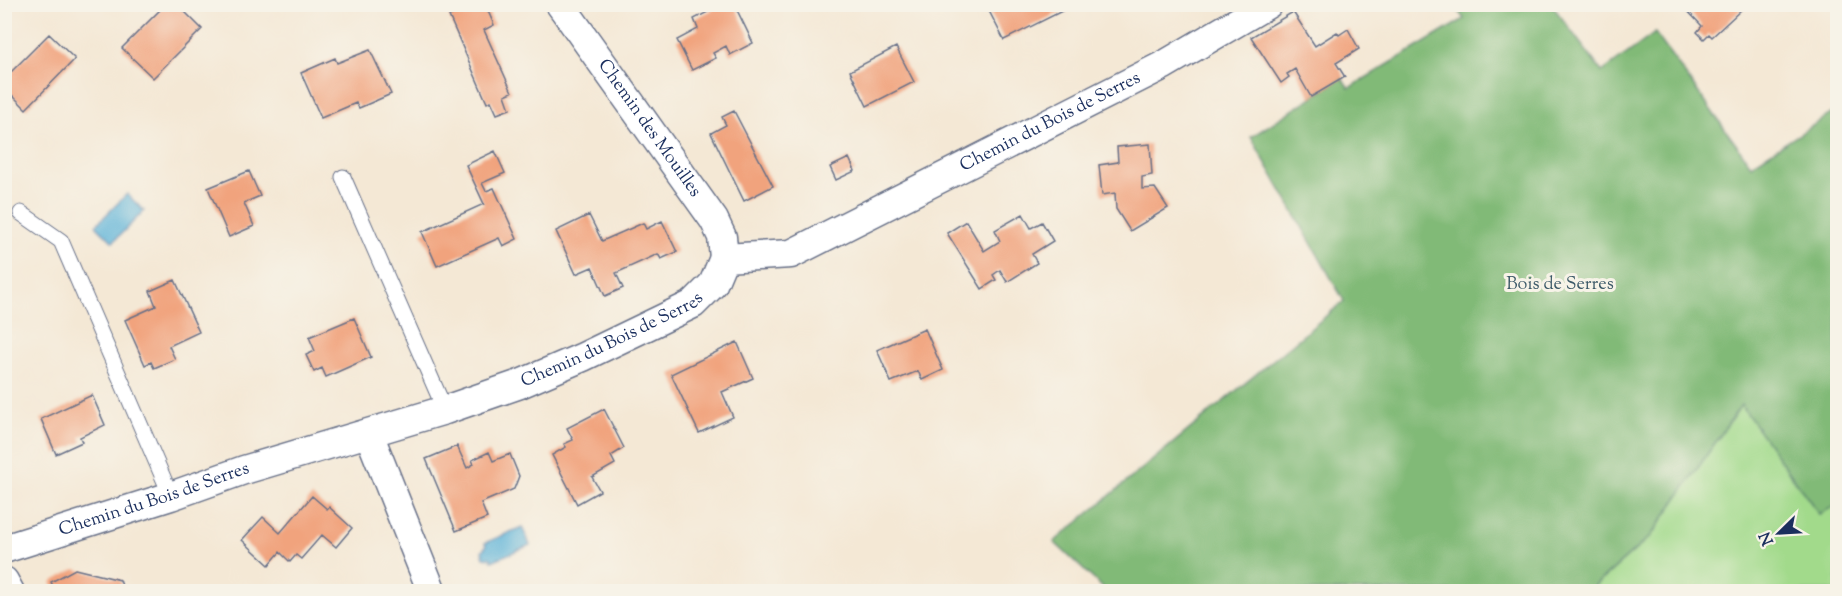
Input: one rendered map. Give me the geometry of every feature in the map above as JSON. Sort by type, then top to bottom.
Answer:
[{"type":"street","name":"Chemin des Mouilles","points":[[560,4],[714,220],[722,237],[724,258]]},
{"type":"street","name":"Chemin du Bois de Serres","points":[[4,549],[171,496],[244,470],[445,410],[520,384],[584,357],[693,304],[712,284],[724,258],[791,254],[1164,64],[1268,4]]},
{"type":"street","points":[[369,434],[432,591]]},
{"type":"street","points":[[4,581],[10,591]]},
{"type":"lane","points":[[343,177],[445,410]]},
{"type":"lane","points":[[21,213],[61,241],[171,496]]},
{"type":"green space","name":"Bois de Serres","points":[[1454,5],[1552,5],[1602,72],[1655,33],[1751,165],[1837,110],[1837,505],[1819,514],[1741,405],[1651,536],[1588,591],[1102,591],[1104,589],[1054,542],[1344,301],[1251,137],[1342,78],[1349,88],[1464,19]]},
{"type":"green space","points":[[1741,405],[1819,514],[1837,505],[1837,591],[1588,592],[1651,536]]},
{"type":"water","points":[[127,194],[144,211],[113,242],[96,225]]},
{"type":"water","points":[[522,527],[530,545],[492,561],[491,558],[484,557],[482,551],[486,546],[485,543]]},
{"type":"building","points":[[166,4],[177,4],[202,29],[153,78],[122,48]]},
{"type":"building","points":[[473,4],[485,4],[494,25],[484,30],[512,92],[505,95],[510,109],[497,114],[491,101],[487,103],[449,16]]},
{"type":"building","points":[[723,4],[734,4],[753,43],[730,55],[726,46],[713,53],[716,58],[692,70],[677,40],[698,29],[694,19]]},
{"type":"building","points":[[992,4],[1076,4],[1004,40],[987,7]]},
{"type":"building","points":[[1681,4],[1737,4],[1742,9],[1712,37],[1709,34],[1704,39],[1697,32],[1702,26]]},
{"type":"building","points":[[1293,12],[1315,46],[1337,32],[1339,35],[1348,29],[1359,49],[1336,63],[1345,77],[1311,97],[1295,69],[1287,74],[1289,77],[1281,83],[1251,37]]},
{"type":"building","points":[[49,34],[75,59],[26,109],[4,87],[4,79]]},
{"type":"building","points":[[896,47],[914,82],[867,106],[850,71]]},
{"type":"building","points":[[370,50],[391,94],[359,108],[356,103],[321,118],[301,73],[335,58],[337,63]]},
{"type":"building","points":[[734,111],[773,186],[744,201],[711,133],[726,125],[722,117]]},
{"type":"building","points":[[1150,144],[1152,175],[1142,177],[1142,189],[1155,188],[1168,208],[1130,231],[1116,209],[1115,193],[1102,195],[1099,165],[1118,162],[1117,147]]},
{"type":"building","points":[[495,151],[505,173],[482,183],[486,191],[494,188],[517,239],[503,246],[499,238],[437,266],[422,232],[484,204],[466,165]]},
{"type":"building","points":[[849,158],[855,171],[836,180],[830,167]]},
{"type":"building","points":[[249,171],[260,196],[244,203],[254,226],[229,237],[208,188]]},
{"type":"building","points":[[1023,214],[1031,228],[1042,222],[1053,241],[1032,254],[1037,263],[1007,282],[1000,270],[993,275],[996,280],[982,289],[947,233],[966,221],[984,251],[1000,241],[995,230]]},
{"type":"building","points":[[589,215],[602,241],[643,223],[646,229],[662,221],[677,252],[661,259],[658,254],[616,273],[623,288],[605,296],[592,267],[576,274],[556,231]]},
{"type":"building","points":[[175,280],[199,332],[169,346],[175,359],[154,368],[151,362],[145,365],[125,320],[156,306],[150,291]]},
{"type":"building","points":[[354,318],[371,357],[326,377],[322,368],[314,372],[306,355],[315,351],[309,337]]},
{"type":"building","points":[[925,329],[943,370],[922,380],[918,371],[891,382],[877,350]]},
{"type":"building","points":[[737,342],[753,378],[722,392],[733,417],[699,433],[671,374]]},
{"type":"building","points":[[92,395],[105,425],[80,437],[82,442],[56,454],[41,419]]},
{"type":"building","points":[[604,409],[624,448],[611,456],[615,464],[592,477],[600,491],[577,504],[552,455],[566,447],[564,444],[573,440],[567,428]]},
{"type":"building","points":[[457,446],[467,468],[474,464],[472,460],[489,452],[493,461],[510,454],[519,476],[514,489],[481,503],[487,518],[456,531],[426,459]]},
{"type":"building","points":[[312,496],[327,509],[329,507],[352,528],[336,547],[322,535],[301,559],[296,555],[290,562],[280,552],[269,565],[242,540],[263,517],[280,533]]},
{"type":"building","points":[[75,569],[120,580],[121,592],[56,592],[51,582]]}]
